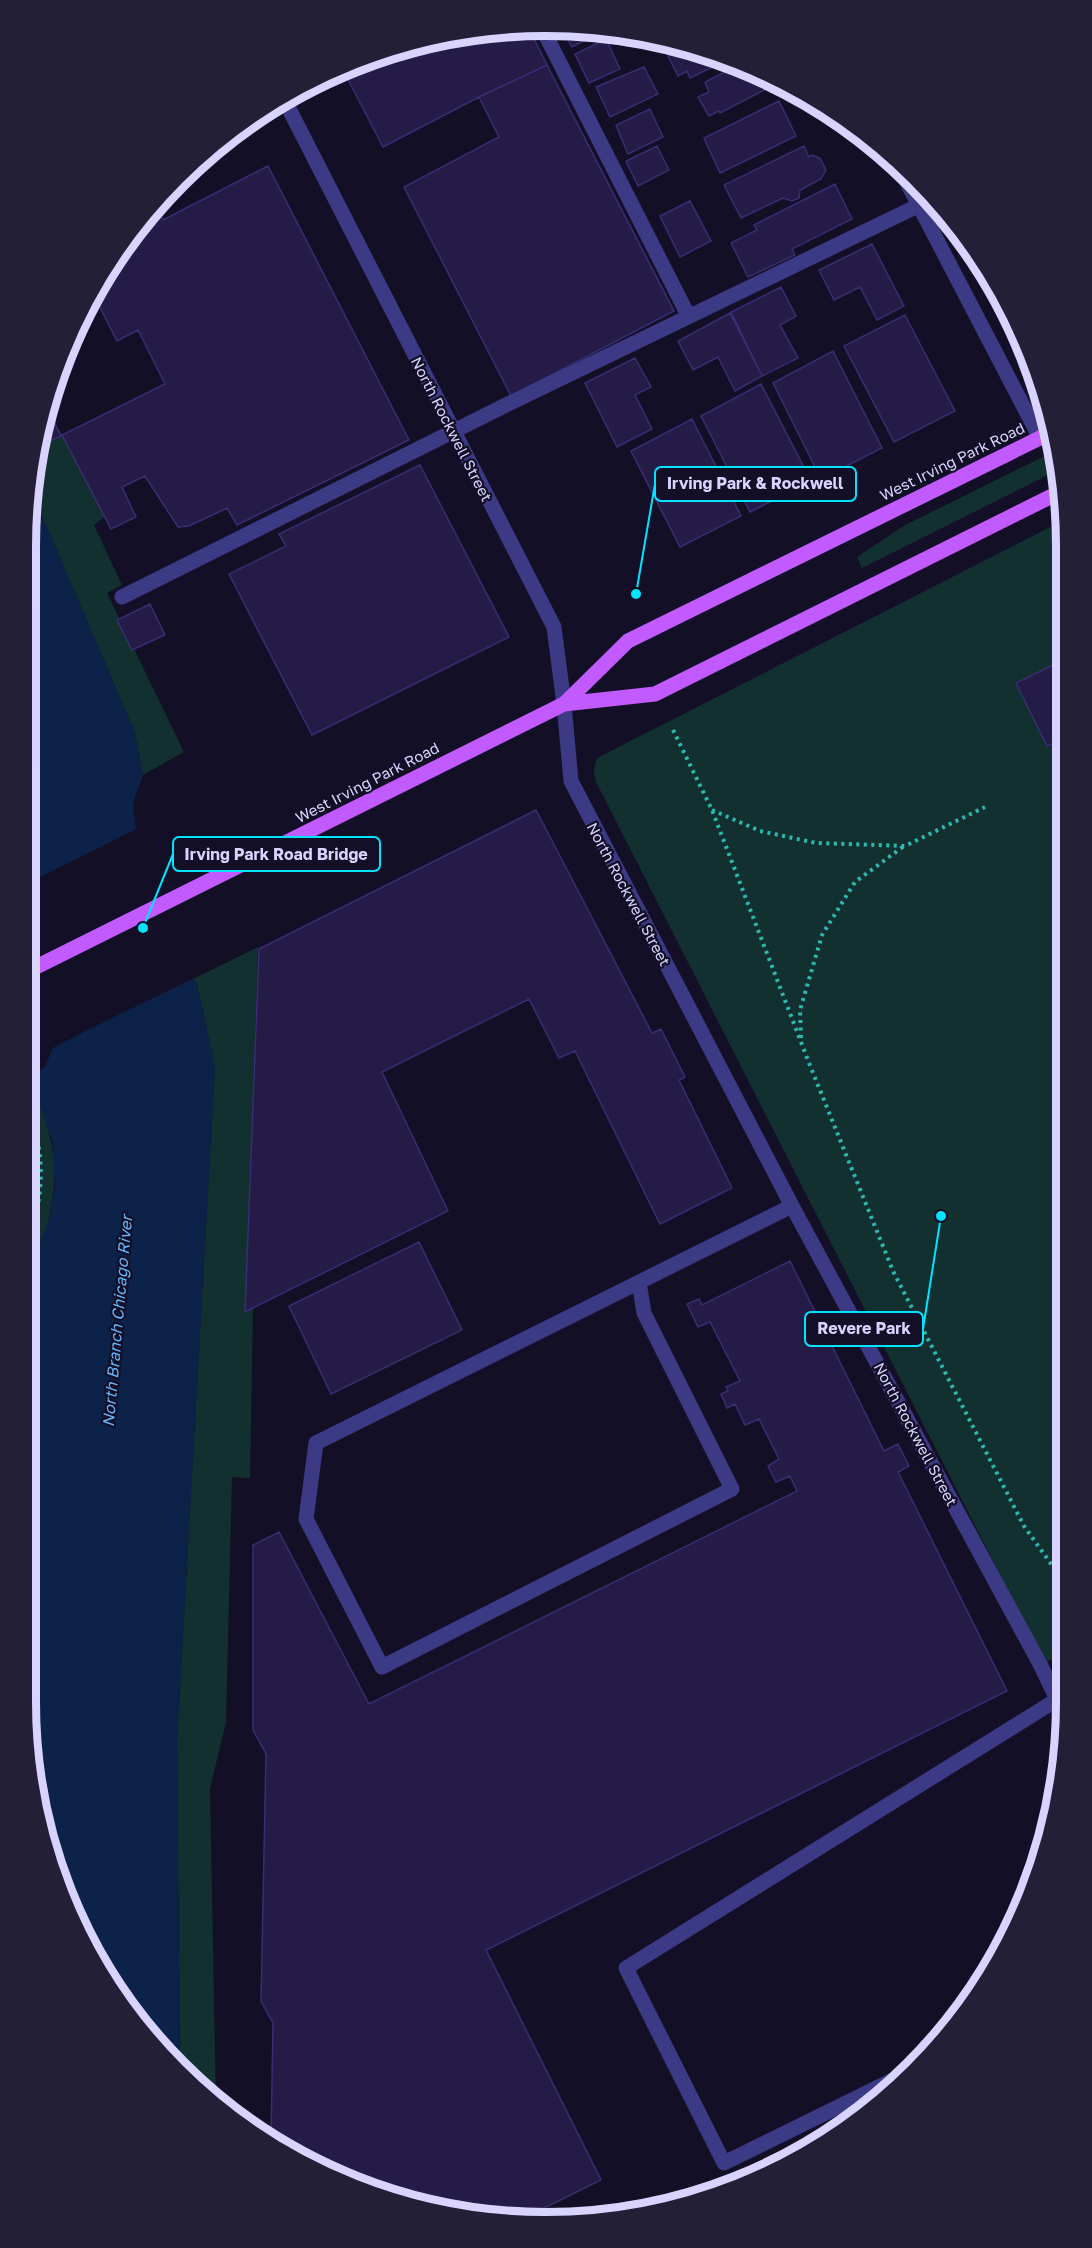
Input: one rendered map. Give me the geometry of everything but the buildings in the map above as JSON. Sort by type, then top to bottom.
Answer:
[{"type":"main road","name":"West Irving Park Road","points":[[36,967],[564,704],[628,641],[1044,436]]},
{"type":"main road","name":"West Irving Park Road","points":[[564,704],[655,694],[1053,495]]},
{"type":"street","points":[[546,36],[688,315]]},
{"type":"street","name":"North Rockwell Street","points":[[288,106],[554,627],[571,781],[792,1206],[1041,1665],[1056,1687]]},
{"type":"street","points":[[122,597],[688,315],[923,203]]},
{"type":"street","points":[[926,206],[1042,430]]},
{"type":"street","points":[[639,1282],[644,1313],[732,1489],[382,1667],[306,1520],[316,1443],[639,1282],[792,1206]]},
{"type":"street","points":[[881,2086],[724,2163],[626,1968],[1056,1700]]},
{"type":"path","points":[[673,730],[712,810],[893,1271],[1024,1526],[1056,1571]]},
{"type":"path","points":[[802,1044],[800,1010],[822,934],[855,882],[905,846],[985,807]]},
{"type":"path","points":[[712,810],[760,831],[816,843],[905,846]]},
{"type":"path","points":[[36,1134],[41,1159],[41,1185],[36,1220]]},
{"type":"green space","points":[[62,435],[105,517],[94,525],[122,585],[107,593],[184,752],[143,775],[135,733],[38,506],[47,443]]},
{"type":"green space","points":[[1047,455],[1051,474],[862,568],[857,557],[905,525]]},
{"type":"green space","points":[[1055,524],[1056,1657],[1045,1663],[595,780],[594,769],[597,758]]},
{"type":"green space","points":[[258,947],[245,1311],[253,1308],[250,1478],[232,1477],[226,1722],[210,1789],[216,2090],[180,2057],[177,1741],[215,1066],[197,985],[193,979]]},
{"type":"green space","points":[[36,1094],[51,1140],[53,1157],[53,1194],[46,1227],[36,1254]]},
{"type":"water","name":"North Branch Chicago River","points":[[38,506],[135,733],[143,775],[133,809],[136,829],[114,840],[185,982],[193,979],[197,985],[215,1066],[177,1741],[180,2057],[141,2012],[122,1985],[89,1928],[63,1866],[53,1834],[40,1769],[36,1702],[36,1256],[50,1216],[55,1186],[52,1140],[36,1094],[36,1072],[44,1068],[53,1048],[82,1033],[36,940]]},
{"type":"pier","points":[[139,828],[138,832],[118,841],[186,979],[196,977],[49,1049],[52,1045],[78,1032],[36,946],[36,879]]},
{"type":"place","name":"Irving Park & Rockwell","points":[[636,594]]},
{"type":"place","name":"Irving Park Road Bridge","points":[[143,928]]},
{"type":"place","name":"Revere Park","points":[[941,1216]]}]
